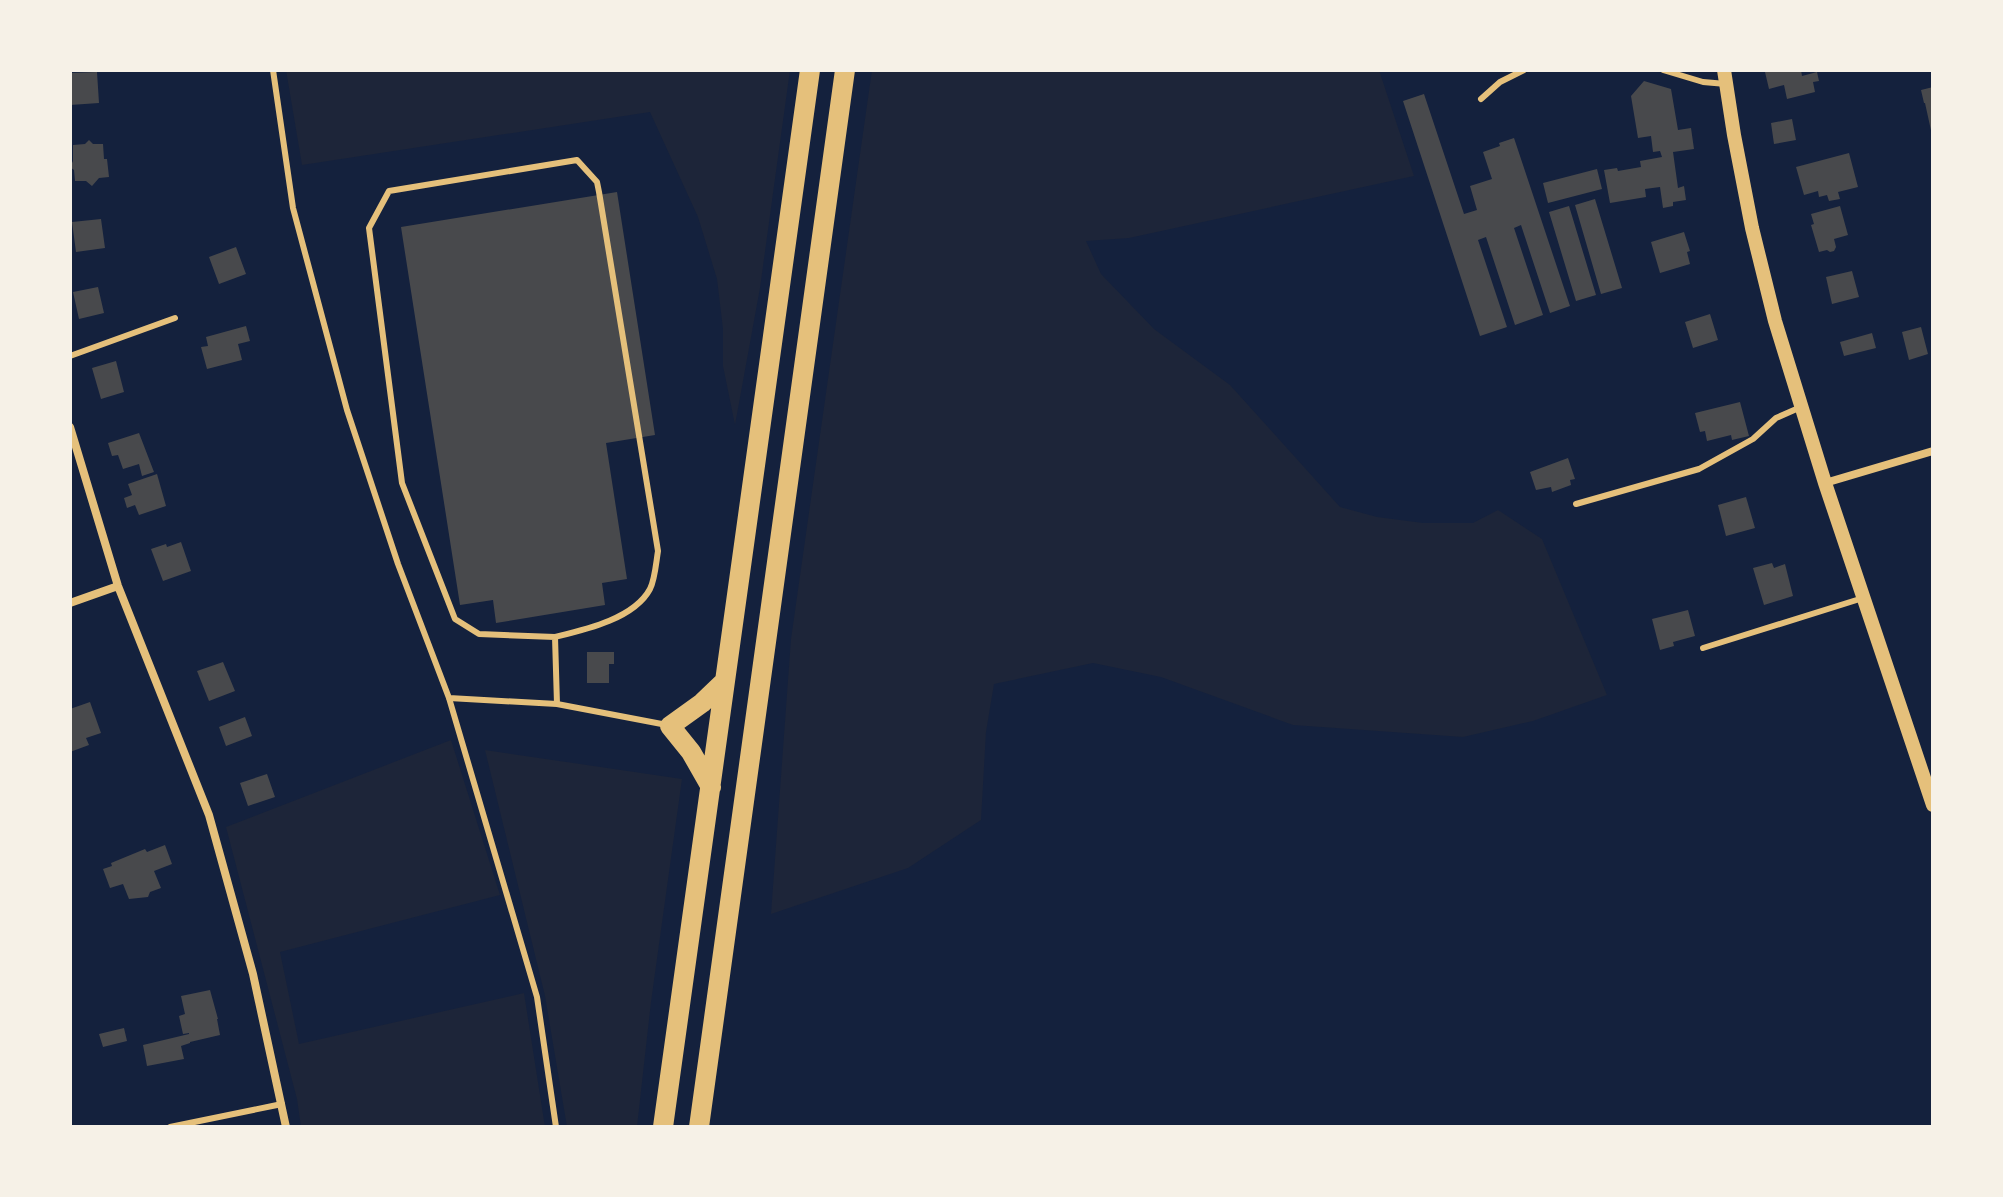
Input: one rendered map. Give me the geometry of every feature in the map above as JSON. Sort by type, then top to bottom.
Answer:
[{"type":"main road","points":[[663,1127],[810,70]]},
{"type":"main road","points":[[699,1127],[845,70]]},
{"type":"main road","points":[[711,787],[691,752],[670,726],[702,703],[725,681]]},
{"type":"street","points":[[1725,77],[1756,244],[1775,321],[1825,483],[1933,805]]},
{"type":"street","points":[[70,427],[118,586],[209,815],[253,974],[286,1127]]},
{"type":"street","points":[[1825,483],[1933,451]]},
{"type":"street","points":[[70,603],[118,586]]},
{"type":"lane","points":[[273,70],[293,208],[347,410],[398,564],[449,698],[537,997],[556,1127]]},
{"type":"lane","points":[[1481,99],[1500,82],[1524,70]]},
{"type":"lane","points":[[1663,70],[1703,82],[1725,77]]},
{"type":"lane","points":[[577,160],[597,182],[658,551],[651,589],[633,608],[599,626],[555,637],[479,634],[455,619],[402,483],[369,228],[389,191],[577,160]]},
{"type":"lane","points":[[70,356],[175,318]]},
{"type":"lane","points":[[1576,504],[1699,469],[1753,439],[1776,418],[1801,407]]},
{"type":"lane","points":[[1703,648],[1863,598]]},
{"type":"lane","points":[[555,637],[557,704]]},
{"type":"lane","points":[[449,698],[557,704],[670,726]]},
{"type":"lane","points":[[170,1127],[282,1104]]},
{"type":"shaded area","points":[[286,70],[790,70],[760,288],[735,425],[723,366],[723,329],[717,279],[698,217],[650,112],[302,165]]},
{"type":"shaded area","points":[[872,70],[1379,70],[1414,176],[1129,238],[1086,241],[1101,274],[1154,329],[1230,385],[1340,507],[1377,517],[1423,523],[1473,523],[1498,510],[1542,539],[1607,695],[1533,721],[1463,737],[1293,725],[1161,677],[1093,663],[994,684],[986,732],[981,820],[908,868],[771,914],[791,639]]},
{"type":"shaded area","points":[[451,740],[500,895],[280,952],[299,1044],[524,993],[545,1127],[301,1127],[297,1099],[226,827]]},
{"type":"shaded area","points":[[485,750],[682,779],[637,1127],[567,1127],[545,996]]},
{"type":"building","points":[[1801,70],[1802,76],[1817,72],[1819,81],[1813,82],[1815,92],[1787,99],[1784,85],[1769,89],[1765,72]]},
{"type":"building","points":[[97,72],[99,103],[70,105],[70,73]]},
{"type":"building","points":[[1644,81],[1671,89],[1678,130],[1691,128],[1694,149],[1673,152],[1678,188],[1684,186],[1686,200],[1663,208],[1660,187],[1645,189],[1646,197],[1610,203],[1604,170],[1641,167],[1640,161],[1662,157],[1660,151],[1653,152],[1651,136],[1638,138],[1631,96]]},
{"type":"building","points":[[1933,87],[1933,135],[1932,135],[1921,90]]},
{"type":"building","points":[[1424,94],[1464,214],[1477,210],[1470,186],[1492,179],[1483,152],[1514,138],[1570,306],[1550,313],[1521,225],[1514,228],[1543,315],[1515,325],[1486,237],[1478,240],[1507,327],[1480,336],[1403,101]]},
{"type":"building","points":[[1792,119],[1796,140],[1774,144],[1771,123]]},
{"type":"building","points":[[89,140],[93,144],[103,144],[109,177],[99,178],[92,186],[86,181],[75,181],[74,170],[70,167],[73,145],[85,144]]},
{"type":"building","points":[[1849,153],[1858,187],[1838,192],[1840,199],[1829,201],[1827,195],[1819,197],[1818,191],[1804,195],[1796,167]]},
{"type":"building","points":[[1597,169],[1602,189],[1548,203],[1543,183]]},
{"type":"building","points":[[617,192],[655,435],[606,443],[627,579],[602,583],[605,605],[496,623],[493,600],[460,605],[401,227]]},
{"type":"building","points":[[1595,199],[1622,288],[1601,294],[1575,205]]},
{"type":"building","points":[[1569,206],[1596,295],[1576,301],[1549,212]]},
{"type":"building","points":[[1840,206],[1848,235],[1834,239],[1834,251],[1819,252],[1811,214]]},
{"type":"building","points":[[101,219],[105,248],[76,252],[72,222]]},
{"type":"building","points":[[1684,232],[1690,264],[1660,273],[1651,242]]},
{"type":"building","points":[[236,247],[246,274],[219,284],[209,257]]},
{"type":"building","points":[[1852,271],[1859,297],[1832,304],[1826,277]]},
{"type":"building","points":[[98,287],[104,313],[79,319],[73,292]]},
{"type":"building","points":[[1710,314],[1718,340],[1693,348],[1685,322]]},
{"type":"building","points":[[246,326],[250,341],[238,344],[242,360],[207,369],[201,347],[208,346],[206,337]]},
{"type":"building","points":[[1921,327],[1928,354],[1909,360],[1902,332]]},
{"type":"building","points":[[1872,333],[1876,348],[1844,356],[1840,342]]},
{"type":"building","points":[[116,361],[124,392],[101,399],[92,368]]},
{"type":"building","points":[[1740,402],[1749,436],[1732,440],[1731,435],[1707,441],[1705,431],[1700,432],[1695,413]]},
{"type":"building","points":[[139,433],[154,472],[142,476],[139,464],[123,469],[118,455],[112,456],[108,443]]},
{"type":"building","points":[[1568,458],[1575,479],[1570,480],[1571,485],[1552,492],[1551,487],[1536,490],[1530,472]]},
{"type":"building","points":[[157,474],[166,506],[139,515],[135,505],[127,508],[124,498],[132,495],[128,484]]},
{"type":"building","points":[[1746,497],[1755,528],[1726,536],[1718,505]]},
{"type":"building","points":[[181,542],[191,571],[163,581],[151,549]]},
{"type":"building","points":[[1772,563],[1774,568],[1785,564],[1793,596],[1764,605],[1753,568]]},
{"type":"building","points":[[1688,610],[1695,636],[1673,642],[1674,646],[1660,650],[1652,619]]},
{"type":"building","points":[[587,652],[614,652],[614,664],[609,664],[609,683],[587,683]]},
{"type":"building","points":[[223,662],[235,691],[209,701],[197,671]]},
{"type":"building","points":[[90,702],[101,733],[86,738],[89,745],[70,752],[70,709]]},
{"type":"building","points":[[245,717],[252,736],[226,746],[219,727]]},
{"type":"building","points":[[267,774],[275,797],[248,806],[240,783]]},
{"type":"building","points":[[165,845],[172,864],[154,871],[161,888],[150,892],[148,897],[129,899],[123,884],[110,888],[103,869],[145,849],[147,852]]},
{"type":"building","points":[[210,990],[220,1035],[181,1046],[184,1059],[147,1066],[143,1045],[189,1034],[183,1034],[179,1016],[185,1014],[181,996]]},
{"type":"building","points":[[124,1028],[127,1041],[103,1047],[99,1034]]}]
